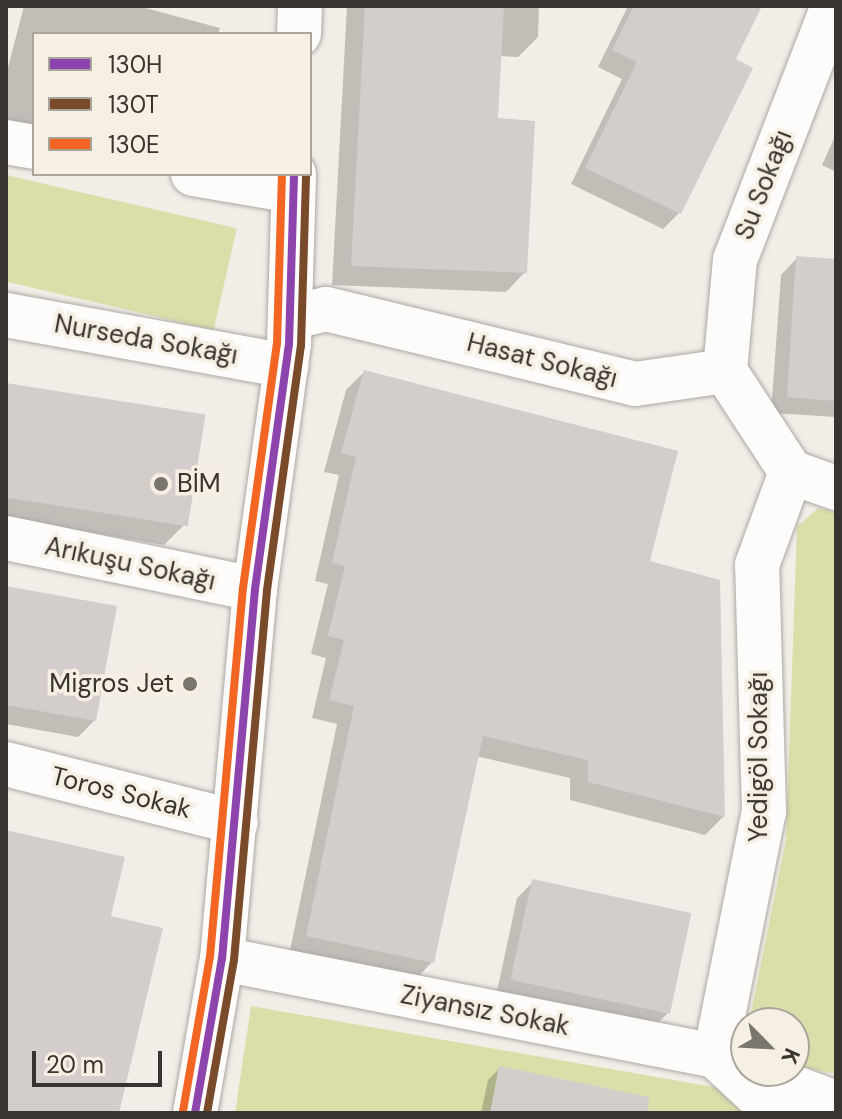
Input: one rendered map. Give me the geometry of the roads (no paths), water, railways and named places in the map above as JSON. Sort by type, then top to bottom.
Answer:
[{"type":"street","points":[[299,32],[300,6]]},
{"type":"street","name":"Su Sokağı","points":[[725,371],[735,260],[833,6]]},
{"type":"street","points":[[6,142],[32,147]]},
{"type":"street","points":[[195,1113],[222,959],[255,589],[286,366],[293,183],[215,176]]},
{"type":"street","name":"Hasat Sokağı","points":[[290,318],[326,309],[635,384],[725,371]]},
{"type":"street","name":"Nurseda Sokağı","points":[[6,315],[286,366]]},
{"type":"street","points":[[725,371],[791,472],[836,488]]},
{"type":"street","name":"Yedigöl Sokağı","points":[[743,1007],[764,811],[757,565],[791,472]]},
{"type":"street","name":"Arıkuşu Sokağı","points":[[6,538],[255,589]]},
{"type":"street","name":"Toros Sokak","points":[[6,764],[236,822]]},
{"type":"street","name":"Ziyansız Sokak","points":[[222,959],[730,1064]]},
{"type":"street","points":[[755,1087],[776,1113]]},
{"type":"street","name":"Ziyansız Sokak","points":[[794,1087],[836,1103]]},
{"type":"place","name":"BİM","points":[[161,484]]},
{"type":"place","name":"Migros Jet","points":[[190,684]]}]
